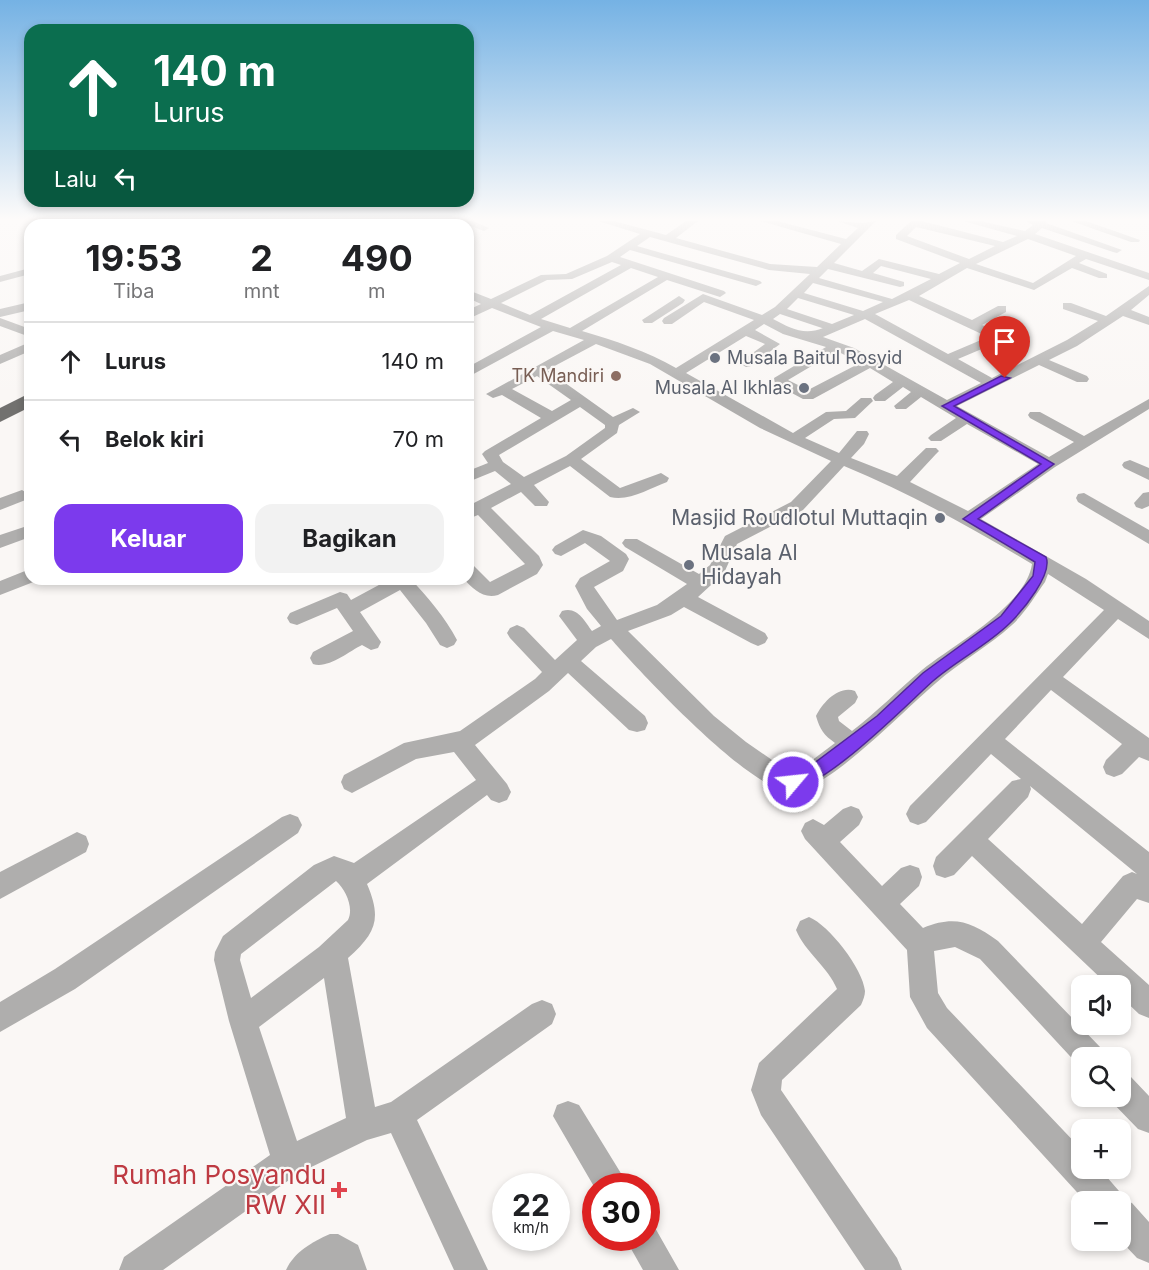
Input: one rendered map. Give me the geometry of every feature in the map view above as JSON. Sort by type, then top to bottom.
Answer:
[{"type":"main road","points":[[0,410],[24,396]]},
{"type":"main road","points":[[0,416],[24,402]]},
{"type":"street","points":[[474,312],[540,280]]},
{"type":"street","points":[[531,320],[602,280]]},
{"type":"street","points":[[572,332],[660,280]]},
{"type":"street","points":[[693,280],[743,294]]},
{"type":"street","points":[[710,280],[743,294],[765,320],[787,331],[836,346],[870,363],[1049,464]]},
{"type":"street","points":[[648,320],[688,294],[703,297],[743,294],[759,280]]},
{"type":"street","points":[[677,373],[765,320],[811,280]]},
{"type":"street","points":[[814,280],[861,313],[993,384]]},
{"type":"street","points":[[817,280],[887,300]]},
{"type":"street","points":[[885,280],[900,284]]},
{"type":"street","points":[[812,337],[861,313],[908,296],[936,280]]},
{"type":"street","points":[[1013,280],[1031,287],[1043,280]]},
{"type":"street","points":[[947,406],[1072,343],[1122,311],[1149,289]]},
{"type":"street","points":[[908,296],[998,337],[948,359]]},
{"type":"street","points":[[474,297],[531,320],[643,355],[734,408],[794,439],[899,483],[969,519],[1041,560],[1149,631]]},
{"type":"street","points":[[668,321],[703,297]]},
{"type":"street","points":[[1067,306],[1107,320]]},
{"type":"street","points":[[0,313],[24,307]]},
{"type":"street","points":[[972,325],[1002,309]]},
{"type":"street","points":[[779,310],[826,325]]},
{"type":"street","points":[[1122,311],[1149,321]]},
{"type":"street","points":[[0,322],[24,331]]},
{"type":"street","points":[[474,370],[552,326]]},
{"type":"street","points":[[745,330],[774,344],[746,363]]},
{"type":"street","points":[[550,417],[497,392],[595,339]]},
{"type":"street","points":[[836,346],[781,378],[780,381],[808,396],[870,363]]},
{"type":"street","points":[[0,360],[24,350]]},
{"type":"street","points":[[1039,360],[1082,380]]},
{"type":"street","points":[[539,371],[612,423]]},
{"type":"street","points":[[794,439],[828,416],[850,415],[903,381]]},
{"type":"street","points":[[902,406],[920,391]]},
{"type":"street","points":[[541,502],[524,485],[497,465],[489,455],[490,453],[550,417],[600,395]]},
{"type":"street","points":[[969,519],[1049,464],[1149,403]]},
{"type":"street","points":[[612,423],[633,412]]},
{"type":"street","points":[[1035,415],[1084,442]]},
{"type":"street","points":[[899,483],[934,444],[966,418]]},
{"type":"street","points":[[474,578],[481,586],[490,590],[531,569],[534,565],[533,561],[474,510],[571,459],[612,430],[612,423]]},
{"type":"street","points":[[352,782],[412,750],[426,746],[459,743],[562,667],[589,641],[613,628],[641,620],[684,598],[718,568],[724,549],[731,540],[797,506],[859,441],[862,434]]},
{"type":"street","points":[[571,459],[616,493],[623,493],[661,478]]},
{"type":"street","points":[[474,475],[497,465]]},
{"type":"street","points":[[1130,465],[1149,475]]},
{"type":"street","points":[[0,504],[22,495]]},
{"type":"street","points":[[1084,498],[1149,538]]},
{"type":"street","points":[[0,542],[24,533]]},
{"type":"street","points":[[561,550],[583,536],[595,540],[620,559],[617,566],[584,586],[613,628],[697,715],[759,766],[784,781],[793,782],[805,779],[882,721],[928,677],[1006,619],[1039,577],[1041,560]]},
{"type":"street","points":[[631,543],[701,584]]},
{"type":"street","points":[[0,588],[24,578]]},
{"type":"street","points":[[348,610],[392,585]]},
{"type":"street","points":[[405,585],[433,618],[447,640]]},
{"type":"street","points":[[684,598],[758,638]]},
{"type":"street","points":[[297,618],[340,599],[368,638],[320,658]]},
{"type":"street","points":[[918,814],[1116,609]]},
{"type":"street","points":[[569,616],[589,641]]},
{"type":"street","points":[[518,633],[637,723]]},
{"type":"street","points":[[1048,677],[1143,747],[1114,767]]},
{"type":"street","points":[[848,697],[827,716],[830,727],[852,743]]},
{"type":"street","points":[[989,739],[1149,868]]},
{"type":"street","points":[[353,879],[488,791],[459,743]]},
{"type":"street","points":[[945,866],[1020,789]]},
{"type":"street","points":[[851,817],[818,836],[920,944],[924,997],[938,1018],[1098,1191]]},
{"type":"street","points":[[0,1018],[65,979],[290,825]]},
{"type":"street","points":[[970,838],[1149,1004]]},
{"type":"street","points":[[0,886],[77,844]]},
{"type":"street","points":[[243,1022],[334,954],[362,922],[363,908],[353,879],[339,868],[322,874],[232,945],[227,960],[243,1022],[288,1162]]},
{"type":"street","points":[[882,904],[910,878]]},
{"type":"street","points":[[1083,943],[1132,885],[1149,890]]},
{"type":"street","points":[[809,930],[853,988],[851,995],[769,1072],[766,1090],[772,1104],[882,1269]]},
{"type":"street","points":[[920,944],[938,934],[956,933],[971,938],[989,950],[1081,1047]]},
{"type":"street","points":[[334,954],[363,1126]]},
{"type":"street","points":[[136,1269],[288,1162],[363,1126],[399,1115],[542,1014]]},
{"type":"street","points":[[1131,1099],[1149,1118]]},
{"type":"street","points":[[399,1115],[471,1270]]},
{"type":"street","points":[[568,1116],[603,1173]]},
{"type":"street","points":[[1131,1226],[1149,1245]]},
{"type":"street","points":[[650,1251],[662,1270]]},
{"type":"street","points":[[303,1270],[340,1260]]},
{"type":"place","name":"Musala Baitul Rosyid","points":[[715,358]]},
{"type":"place","name":"TK Mandiri","points":[[616,376]]},
{"type":"place","name":"Musala Al Ikhlas","points":[[804,388]]},
{"type":"place","name":"Masjid Roudlotul Muttaqin","points":[[940,518]]},
{"type":"place","name":"Musala Al Hidayah","points":[[689,565]]},
{"type":"place","name":"Rumah Posyandu RW XII","points":[[339,1190]]},
{"type":"route","points":[[793,782],[805,779],[882,721],[928,677],[1006,619],[1039,577],[1041,560],[969,519],[1049,464],[947,406],[1005,378]]}]
